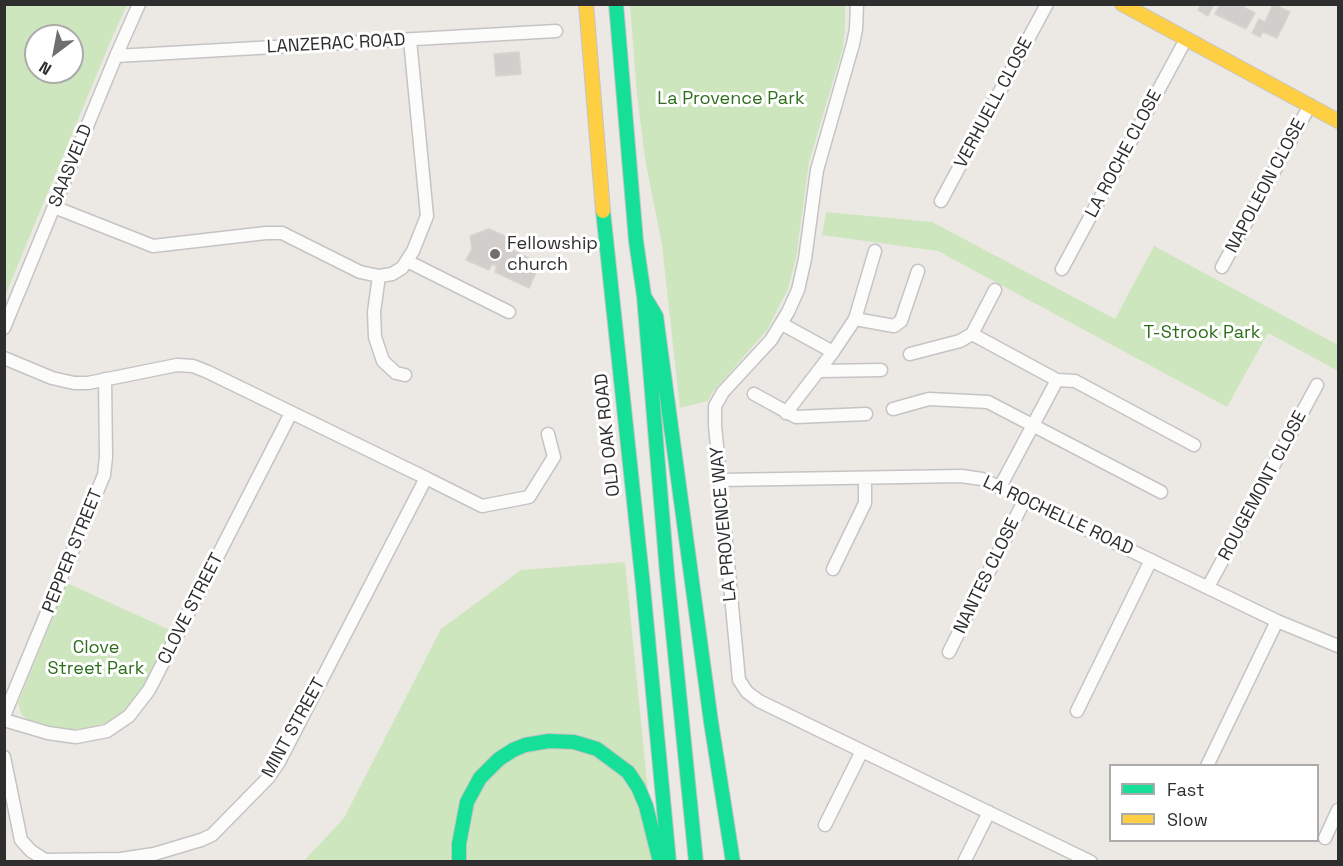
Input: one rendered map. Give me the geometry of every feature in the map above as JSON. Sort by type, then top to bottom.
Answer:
[{"type":"main road","name":"OLD OAK ROAD","points":[[586,4],[607,254],[643,586],[669,861]]},
{"type":"main road","points":[[616,4],[636,240],[645,296],[667,573],[696,861]]},
{"type":"main road","points":[[1122,4],[1338,121]]},
{"type":"main road","points":[[645,296],[656,316],[711,722],[734,861]]},
{"type":"main road","points":[[459,861],[460,832],[467,802],[488,769],[513,750],[536,742],[556,741],[574,742],[597,749],[628,772],[638,787],[646,806],[660,861]]},
{"type":"street","name":"SAASVELD","points":[[4,328],[139,4]]},
{"type":"street","name":"LA PROVENCE WAY","points":[[857,4],[853,44],[817,170],[801,280],[782,324],[764,349],[717,401],[715,411],[736,660],[742,685],[759,701],[1091,861]]},
{"type":"street","name":"VERHUELL CLOSE","points":[[941,201],[1047,4]]},
{"type":"street","name":"LANZERAC ROAD","points":[[116,56],[556,32]]},
{"type":"street","name":"LA ROCHE CLOSE","points":[[1062,269],[1186,39]]},
{"type":"street","points":[[54,207],[153,246],[282,232],[360,272],[379,276],[397,272],[407,261],[422,231],[427,211],[410,40]]},
{"type":"street","name":"NAPOLEON CLOSE","points":[[1222,267],[1310,105]]},
{"type":"street","points":[[786,413],[834,352],[855,319],[875,251]]},
{"type":"street","points":[[407,261],[509,312]]},
{"type":"street","points":[[855,319],[894,326],[902,321],[918,271]]},
{"type":"street","points":[[379,276],[374,312],[375,337],[383,361],[396,373],[405,375]]},
{"type":"street","points":[[910,354],[960,341],[972,334],[995,290]]},
{"type":"street","points":[[782,324],[834,352]]},
{"type":"street","points":[[972,334],[1057,380],[1075,381],[1194,445]]},
{"type":"street","points":[[4,358],[67,382],[88,383],[177,365],[193,366],[482,506],[529,497],[554,457],[548,434]]},
{"type":"street","points":[[820,371],[880,370]]},
{"type":"street","name":"PEPPER STREET","points":[[4,718],[104,475],[106,457],[105,380]]},
{"type":"street","points":[[1000,487],[1057,380]]},
{"type":"street","name":"ROUGEMONT CLOSE","points":[[1208,588],[1317,385]]},
{"type":"street","points":[[754,394],[786,413],[800,418],[866,414]]},
{"type":"street","points":[[893,410],[929,399],[984,400],[1161,492]]},
{"type":"street","name":"CLOVE STREET","points":[[4,718],[48,733],[76,737],[107,731],[129,717],[149,690],[291,412]]},
{"type":"street","name":"LA ROCHELLE ROAD","points":[[721,480],[961,476],[982,479],[1277,621],[1338,644]]},
{"type":"street","name":"MINT STREET","points":[[4,757],[21,840],[35,855],[51,861],[122,860],[154,854],[201,840],[218,830],[268,778],[279,762],[426,478]]},
{"type":"street","points":[[833,569],[866,503],[865,478]]},
{"type":"street","name":"NANTES CLOSE","points":[[949,652],[1025,499]]},
{"type":"street","points":[[1077,711],[1151,560]]},
{"type":"street","points":[[1207,764],[1277,621]]},
{"type":"street","points":[[825,825],[862,751]]},
{"type":"street","points":[[1325,838],[1338,810]]},
{"type":"street","points":[[964,861],[989,812]]},
{"type":"green space","points":[[5,4],[127,5],[5,296]]},
{"type":"green space","name":"La Provence Park","points":[[630,5],[845,5],[843,48],[809,162],[796,258],[788,289],[767,330],[712,393],[708,401],[680,408],[662,245],[645,159],[637,95]]},
{"type":"green space","name":"T-Strook Park","points":[[826,212],[932,222],[1115,319],[1154,246],[1338,345],[1338,371],[1268,333],[1227,407],[938,251],[822,235]]},
{"type":"green space","points":[[625,562],[655,861],[303,862],[344,818],[441,629],[521,570]]},
{"type":"green space","name":"Clove Street Park","points":[[67,583],[172,631],[129,708],[112,721],[82,730],[61,729],[29,721],[22,715],[18,703]]},
{"type":"building","points":[[1201,4],[1214,4],[1208,16],[1198,10]]},
{"type":"building","points":[[1220,4],[1238,4],[1255,13],[1246,29],[1215,14]]},
{"type":"building","points":[[1273,4],[1290,12],[1277,38],[1263,32],[1260,37],[1252,33],[1259,19],[1265,22]]},
{"type":"building","points":[[519,52],[521,74],[496,76],[494,54]]},
{"type":"building","name":"Fellowship church","points":[[489,229],[507,237],[511,249],[540,264],[529,288],[495,272],[497,266],[492,264],[489,270],[466,260],[472,249],[470,236]]},
{"type":"traffic: fast","points":[[616,4],[636,241],[644,296],[667,573],[696,862]]},
{"type":"traffic: fast","points":[[603,211],[643,586],[669,862]]},
{"type":"traffic: fast","points":[[644,296],[656,316],[711,722],[733,862]]},
{"type":"traffic: fast","points":[[459,862],[459,844],[467,802],[480,778],[499,759],[513,750],[525,745],[549,741],[574,742],[597,749],[628,772],[638,787],[646,806],[660,862]]},
{"type":"traffic: slow","points":[[586,4],[603,211]]},
{"type":"traffic: slow","points":[[1122,4],[1338,121]]},
{"type":"place","name":"Fellowship church","points":[[495,254]]}]
